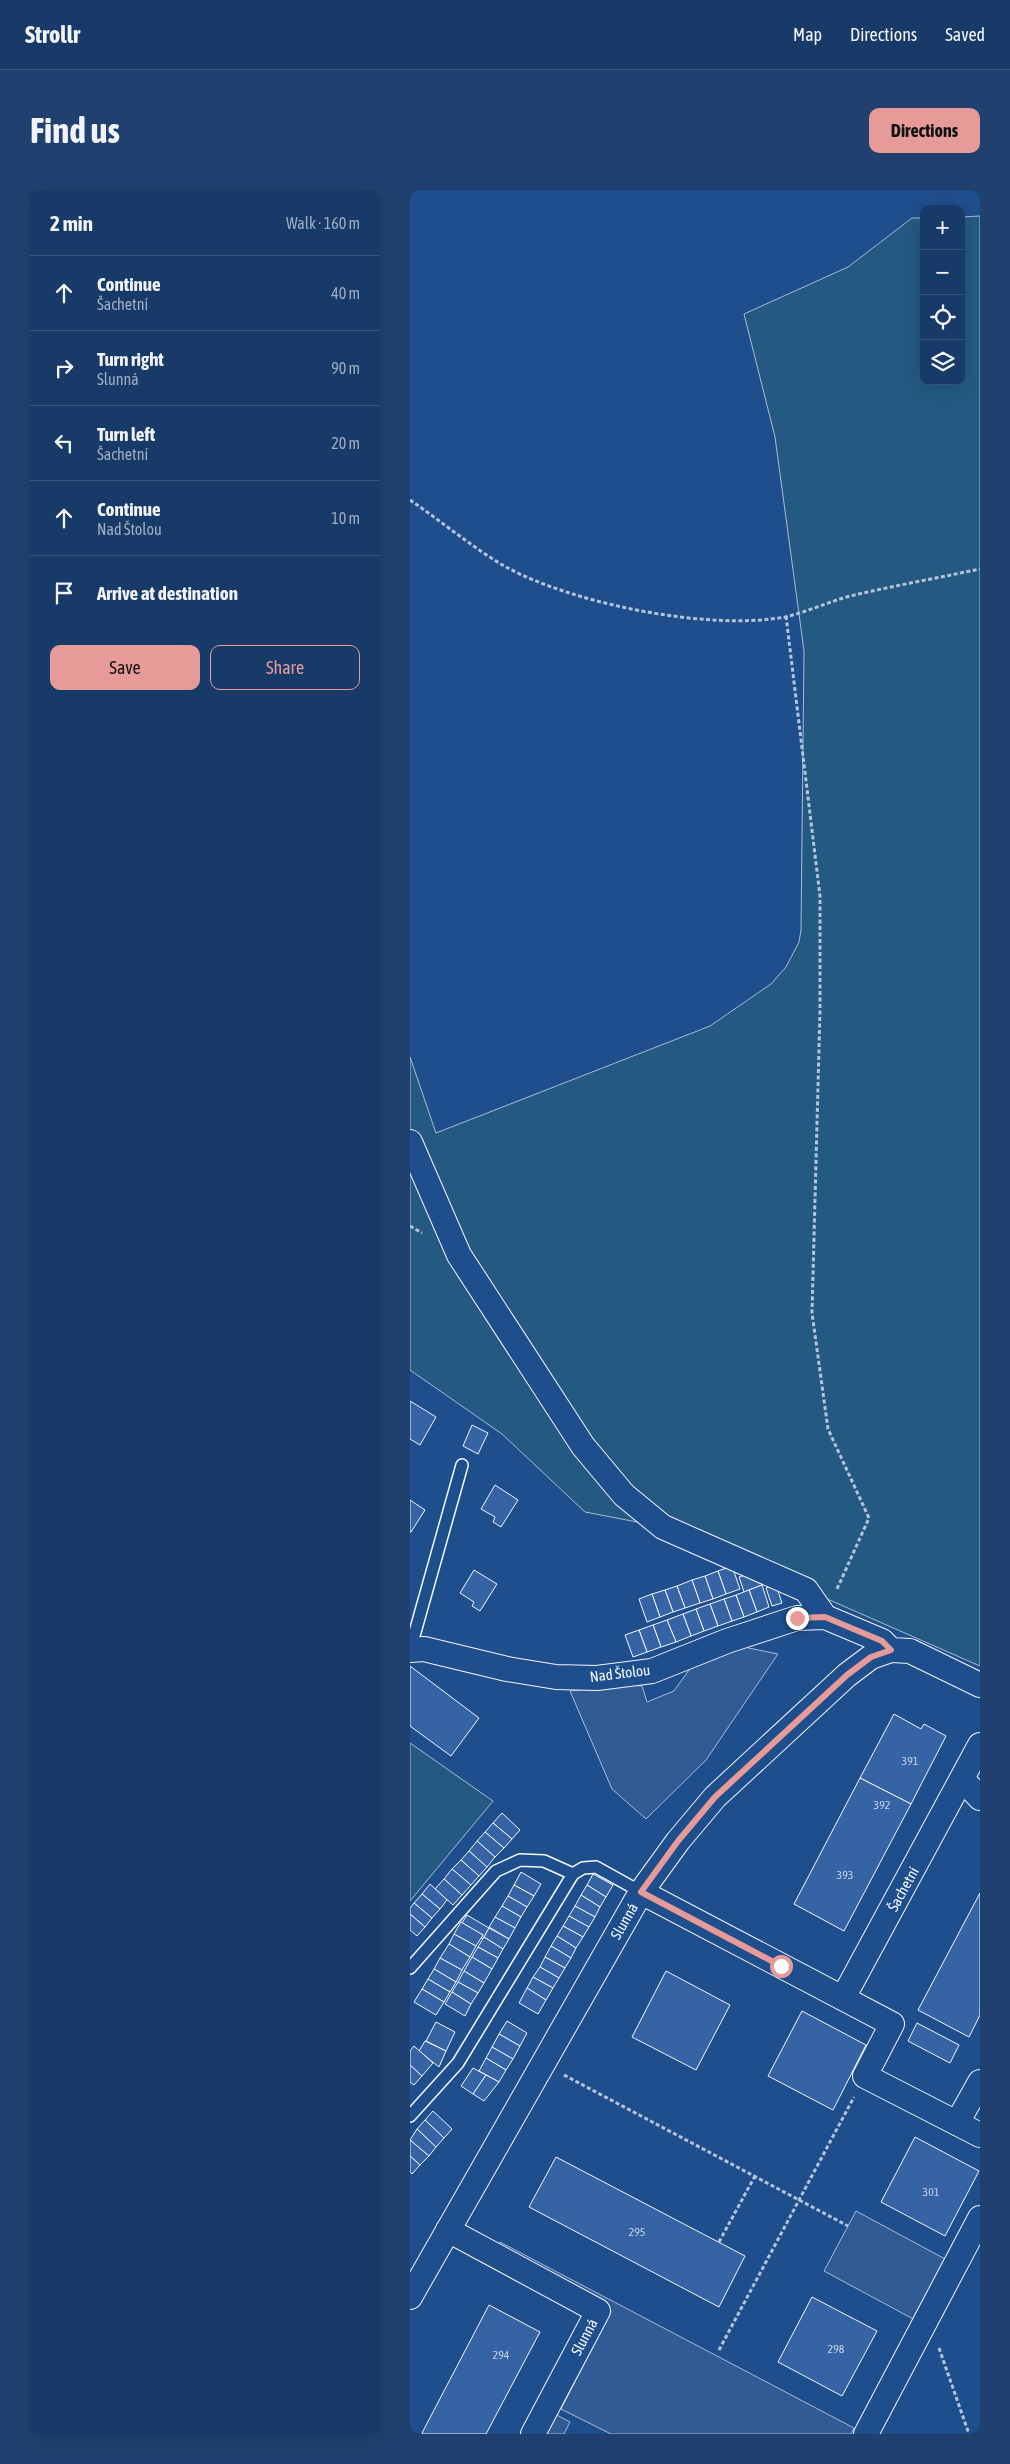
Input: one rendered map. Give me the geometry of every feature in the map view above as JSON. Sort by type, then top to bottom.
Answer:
[{"type":"street","points":[[410,1142],[459,1255],[583,1446],[624,1495],[663,1527],[806,1590],[825,1617],[882,1641],[891,1650],[910,1651],[980,1685]]},
{"type":"street","name":"Nad Štolou","points":[[410,1650],[424,1649],[507,1669],[556,1677],[597,1678],[652,1671],[728,1641],[797,1618],[825,1617]]},
{"type":"street","name":"Slunná","points":[[410,2297],[641,1892],[678,1841],[715,1797],[847,1675],[871,1657],[891,1650]]},
{"type":"street","name":"Šachetní","points":[[843,1998],[980,1745]]},
{"type":"street","points":[[962,1779],[980,1798]]},
{"type":"street","points":[[641,1892],[892,2024],[865,2076],[980,2135]]},
{"type":"street","points":[[957,2123],[980,2082]]},
{"type":"street","name":"Slunná","points":[[448,2230],[598,2311],[533,2434]]},
{"type":"street","points":[[866,2434],[928,2317],[976,2233]]},
{"type":"lane","points":[[410,1650],[462,1465]]},
{"type":"lane","points":[[410,1968],[496,1871],[520,1860],[544,1861],[572,1874]]},
{"type":"lane","points":[[410,2116],[458,2063],[572,1874],[583,1868],[596,1867],[641,1892]]},
{"type":"path","points":[[410,500],[506,566],[567,594],[636,610],[696,618],[748,620],[786,616],[849,597],[980,570]]},
{"type":"path","points":[[786,616],[820,896],[820,1010],[812,1313],[828,1429],[869,1518],[825,1617]]},
{"type":"path","points":[[562,2074],[848,2226]]},
{"type":"path","points":[[719,2350],[865,2076]]},
{"type":"path","points":[[719,2242],[755,2176]]},
{"type":"path","points":[[928,2317],[969,2434]]},
{"type":"shaded area","points":[[980,216],[980,1666],[663,1527],[585,1512],[502,1434],[410,1370],[410,1057],[436,1133],[710,1026],[771,984],[786,967],[799,942],[801,930],[804,651],[775,437],[744,314],[848,267],[912,218],[920,218],[920,385],[965,385],[965,217]]},
{"type":"shaded area","points":[[739,1646],[778,1654],[706,1760],[646,1819],[612,1789],[570,1691],[629,1685],[642,1686],[647,1702],[674,1691],[694,1663]]},
{"type":"shaded area","points":[[410,1743],[493,1801],[410,1901]]},
{"type":"shaded area","points":[[856,2211],[947,2260],[915,2320],[824,2271]]},
{"type":"shaded area","points":[[500,2242],[854,2428],[851,2434],[611,2434],[561,2409],[611,2311],[495,2250]]},
{"type":"shaded area","points":[[555,2414],[570,2422],[564,2434],[544,2434]]},
{"type":"building","points":[[410,1401],[436,1417],[420,1445],[410,1439]]},
{"type":"building","points":[[472,1425],[488,1433],[478,1454],[463,1446]]},
{"type":"building","points":[[495,1485],[518,1500],[501,1527],[493,1522],[495,1517],[481,1509]]},
{"type":"building","points":[[410,1500],[425,1510],[411,1532],[410,1532]]},
{"type":"building","points":[[732,1566],[740,1589],[726,1594],[718,1571]]},
{"type":"building","points":[[474,1570],[497,1584],[480,1611],[472,1606],[474,1602],[460,1593]]},
{"type":"building","points":[[718,1571],[726,1594],[713,1599],[705,1576]]},
{"type":"building","points":[[757,1571],[762,1585],[744,1592],[739,1577]]},
{"type":"building","points":[[705,1576],[713,1599],[700,1603],[692,1580]]},
{"type":"building","points":[[692,1580],[700,1603],[685,1608],[677,1586]]},
{"type":"building","points":[[762,1585],[769,1607],[757,1612],[749,1590]]},
{"type":"building","points":[[776,1585],[782,1603],[772,1606],[766,1588]]},
{"type":"building","points":[[677,1586],[685,1608],[673,1612],[665,1590]]},
{"type":"building","points":[[665,1590],[673,1612],[660,1617],[652,1594]]},
{"type":"building","points":[[749,1590],[757,1612],[744,1617],[736,1595]]},
{"type":"building","points":[[652,1594],[660,1617],[647,1622],[639,1599]]},
{"type":"building","points":[[736,1595],[744,1617],[732,1621],[724,1599]]},
{"type":"building","points":[[724,1599],[732,1621],[718,1626],[710,1604]]},
{"type":"building","points":[[710,1604],[718,1626],[704,1631],[696,1609]]},
{"type":"building","points":[[696,1609],[704,1631],[691,1636],[683,1614]]},
{"type":"building","points":[[683,1614],[691,1636],[676,1642],[667,1620]]},
{"type":"building","points":[[667,1620],[676,1642],[661,1647],[653,1625]]},
{"type":"building","points":[[653,1625],[661,1647],[647,1652],[639,1630]]},
{"type":"building","points":[[639,1630],[647,1652],[633,1657],[625,1635]]},
{"type":"building","points":[[410,1666],[479,1718],[451,1756],[410,1726]]},
{"type":"building","points":[[894,1714],[921,1729],[924,1724],[946,1736],[911,1804],[860,1778]]},
{"type":"building","points":[[860,1778],[911,1804],[844,1931],[794,1904]]},
{"type":"building","points":[[502,1813],[520,1830],[512,1839],[493,1823]]},
{"type":"building","points":[[493,1823],[512,1839],[504,1848],[485,1832]]},
{"type":"building","points":[[485,1832],[504,1848],[495,1857],[477,1841]]},
{"type":"building","points":[[477,1841],[495,1857],[487,1867],[469,1851]]},
{"type":"building","points":[[469,1851],[487,1867],[479,1876],[461,1860]]},
{"type":"building","points":[[461,1860],[479,1876],[471,1885],[452,1869]]},
{"type":"building","points":[[452,1869],[471,1885],[462,1895],[444,1879]]},
{"type":"building","points":[[521,1872],[541,1884],[534,1896],[514,1885]]},
{"type":"building","points":[[593,1874],[613,1885],[606,1897],[587,1885]]},
{"type":"building","points":[[444,1879],[462,1895],[453,1905],[435,1889]]},
{"type":"building","points":[[430,1884],[447,1900],[440,1909],[422,1894]]},
{"type":"building","points":[[514,1885],[534,1896],[527,1907],[508,1896]]},
{"type":"building","points":[[587,1885],[606,1897],[600,1907],[581,1895]]},
{"type":"building","points":[[980,1893],[980,2015],[969,2037],[918,2010]]},
{"type":"building","points":[[422,1894],[440,1909],[432,1918],[414,1903]]},
{"type":"building","points":[[581,1895],[600,1907],[595,1917],[575,1906]]},
{"type":"building","points":[[508,1896],[527,1907],[521,1917],[502,1906]]},
{"type":"building","points":[[414,1903],[432,1918],[425,1927],[410,1914],[410,1908]]},
{"type":"building","points":[[502,1906],[521,1917],[515,1928],[495,1917]]},
{"type":"building","points":[[575,1906],[595,1917],[589,1927],[569,1916]]},
{"type":"building","points":[[410,1914],[425,1927],[417,1936],[410,1930]]},
{"type":"building","points":[[467,1915],[489,1928],[483,1939],[481,1938],[483,1935],[462,1923]]},
{"type":"building","points":[[569,1916],[589,1927],[583,1937],[563,1926]]},
{"type":"building","points":[[495,1917],[515,1928],[509,1939],[489,1927]]},
{"type":"building","points":[[461,1922],[483,1935],[476,1946],[454,1934]]},
{"type":"building","points":[[563,1926],[583,1937],[576,1948],[557,1936]]},
{"type":"building","points":[[489,1928],[509,1939],[503,1949],[484,1937]]},
{"type":"building","points":[[454,1934],[476,1946],[470,1957],[449,1944]]},
{"type":"building","points":[[557,1936],[576,1948],[571,1958],[551,1946]]},
{"type":"building","points":[[484,1937],[503,1949],[498,1958],[478,1947]]},
{"type":"building","points":[[449,1944],[470,1957],[462,1970],[440,1958]]},
{"type":"building","points":[[551,1946],[571,1958],[565,1968],[545,1957]]},
{"type":"building","points":[[478,1947],[498,1958],[492,1969],[472,1957]]},
{"type":"building","points":[[472,1957],[492,1969],[484,1983],[464,1971]]},
{"type":"building","points":[[545,1957],[565,1968],[559,1978],[540,1967]]},
{"type":"building","points":[[440,1958],[462,1970],[456,1982],[434,1969]]},
{"type":"building","points":[[540,1967],[559,1978],[553,1988],[533,1977]]},
{"type":"building","points":[[434,1969],[456,1982],[450,1992],[428,1979]]},
{"type":"building","points":[[464,1971],[484,1983],[478,1993],[458,1982]]},
{"type":"building","points":[[666,1971],[730,2005],[696,2070],[632,2037]]},
{"type":"building","points":[[533,1977],[553,1988],[546,2000],[527,1988]]},
{"type":"building","points":[[428,1979],[450,1992],[444,2002],[422,1989]]},
{"type":"building","points":[[458,1982],[478,1993],[471,2004],[452,1992]]},
{"type":"building","points":[[527,1988],[546,2000],[538,2014],[519,2003]]},
{"type":"building","points":[[422,1989],[444,2002],[436,2015],[414,2002]]},
{"type":"building","points":[[452,1992],[471,2004],[465,2016],[445,2004]]},
{"type":"building","points":[[802,2011],[866,2045],[833,2110],[768,2076]]},
{"type":"building","points":[[507,2021],[527,2033],[520,2046],[499,2034]]},
{"type":"building","points":[[436,2022],[455,2032],[446,2051],[426,2041]]},
{"type":"building","points":[[917,2023],[959,2045],[950,2063],[908,2041]]},
{"type":"building","points":[[499,2034],[520,2046],[513,2059],[492,2047]]},
{"type":"building","points":[[425,2041],[446,2051],[439,2067],[419,2051]]},
{"type":"building","points":[[414,2046],[433,2063],[422,2076],[410,2065],[410,2051]]},
{"type":"building","points":[[492,2047],[513,2059],[506,2070],[486,2058]]},
{"type":"building","points":[[486,2058],[506,2070],[499,2082],[479,2071]]},
{"type":"building","points":[[410,2065],[422,2076],[414,2085],[410,2082]]},
{"type":"building","points":[[473,2068],[486,2075],[473,2094],[461,2086]]},
{"type":"building","points":[[486,2075],[499,2082],[484,2101],[473,2094]]},
{"type":"building","points":[[433,2111],[452,2129],[444,2138],[425,2120]]},
{"type":"building","points":[[425,2120],[444,2138],[436,2147],[417,2129]]},
{"type":"building","points":[[417,2129],[436,2147],[429,2156],[410,2140]]},
{"type":"building","points":[[915,2137],[979,2171],[945,2236],[881,2202]]},
{"type":"building","points":[[410,2140],[429,2156],[420,2165],[410,2156]]},
{"type":"building","points":[[410,2156],[420,2165],[412,2174],[410,2172]]},
{"type":"building","points":[[556,2157],[745,2256],[719,2307],[529,2207]]},
{"type":"building","points":[[812,2297],[877,2331],[842,2396],[778,2362]]},
{"type":"building","points":[[489,2305],[540,2332],[486,2434],[422,2433]]},
{"type":"route","points":[[781,1966],[641,1892],[678,1841],[715,1797],[847,1675],[871,1657],[891,1650],[882,1641],[825,1617],[797,1618]]}]
